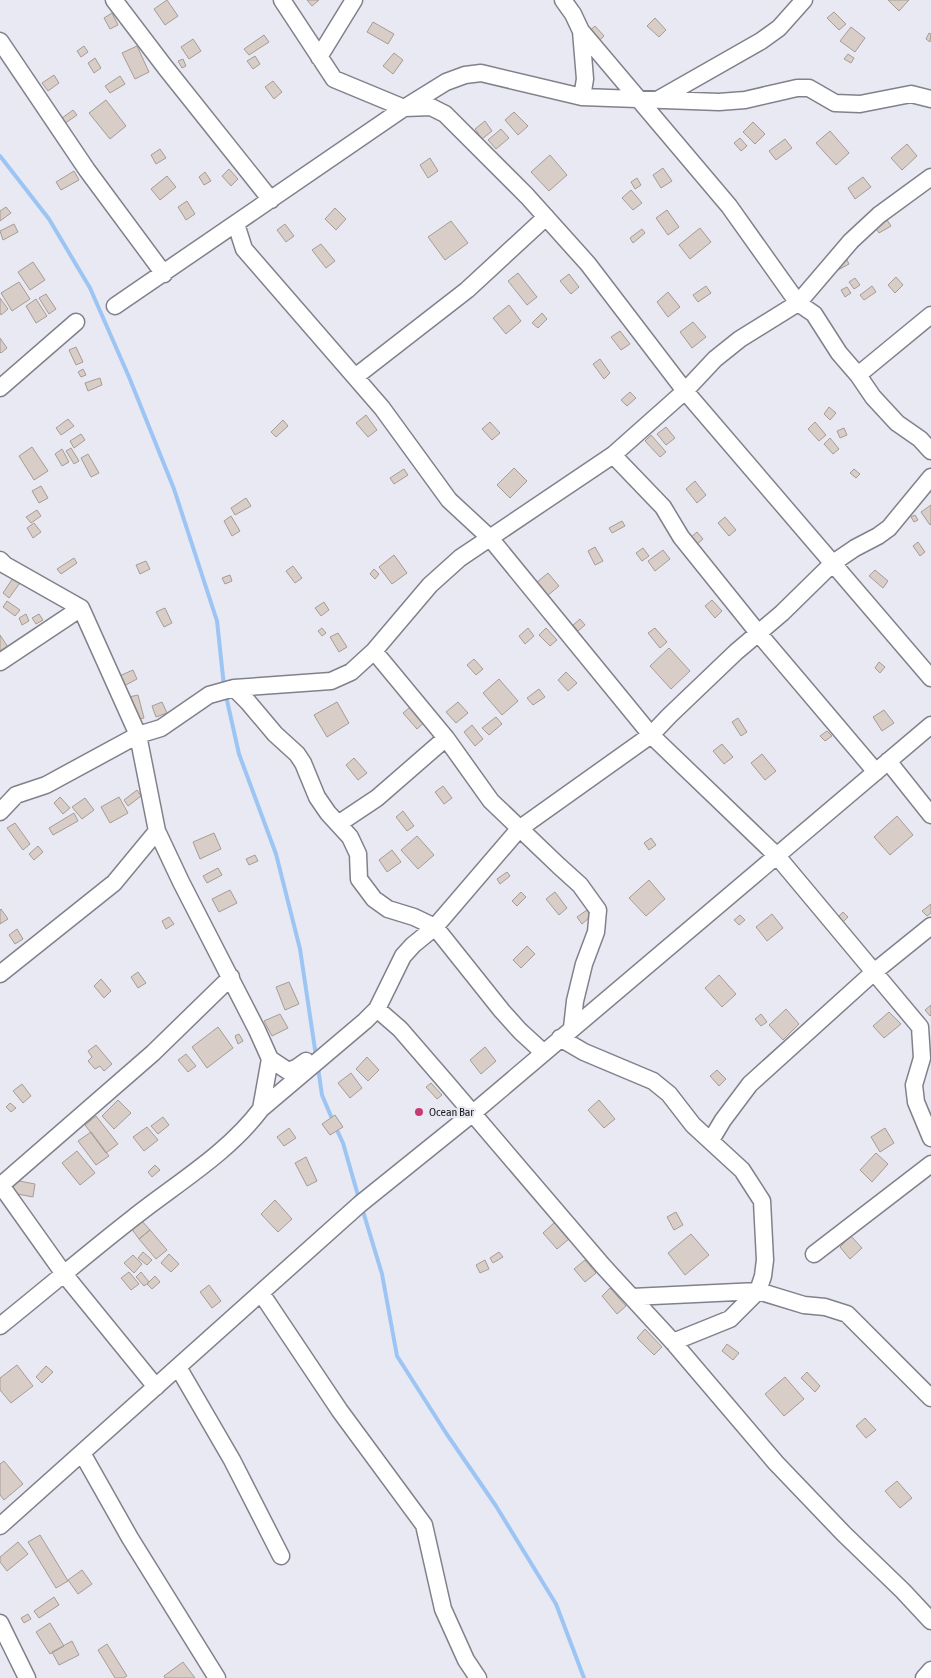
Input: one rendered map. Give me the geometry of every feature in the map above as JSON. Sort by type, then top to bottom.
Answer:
[{"type":"street","points":[[114,0],[271,200]]},
{"type":"street","points":[[282,0],[334,79],[404,108],[431,107],[445,114],[476,143],[588,264],[685,391],[931,678]]},
{"type":"street","points":[[319,57],[354,0]]},
{"type":"street","points":[[563,0],[573,14],[581,31],[649,100],[729,206],[798,303],[814,314],[838,353],[858,375],[873,397],[888,414],[920,439],[931,451]]},
{"type":"street","points":[[649,100],[683,87],[761,41],[779,28],[804,0]]},
{"type":"street","points":[[581,31],[585,79],[582,97]]},
{"type":"street","points":[[0,41],[87,170],[164,274]]},
{"type":"street","points":[[115,306],[404,108],[446,82],[465,75],[481,73],[582,97],[719,102],[745,100],[797,88],[809,88],[835,103],[860,104],[911,94],[931,99]]},
{"type":"street","points":[[0,812],[16,795],[46,785],[138,735],[161,728],[208,695],[234,688],[331,681],[350,672],[374,651],[430,585],[460,558],[516,518],[613,455],[685,391],[715,359],[740,338],[798,303],[851,241],[879,215],[931,177]]},
{"type":"street","points":[[355,377],[466,290],[546,217]]},
{"type":"street","points":[[236,224],[244,248],[382,408],[449,500],[490,538],[652,735],[777,856],[874,972],[926,1028],[922,1058],[914,1085],[916,1102],[931,1138]]},
{"type":"street","points":[[858,375],[931,315]]},
{"type":"street","points":[[0,388],[76,322]]},
{"type":"street","points":[[613,455],[662,507],[681,537],[758,634],[882,767],[931,815]]},
{"type":"street","points":[[0,1326],[134,1217],[227,1145],[249,1124],[261,1109],[377,1009],[403,956],[412,945],[436,927],[519,829],[652,735],[669,716],[736,652],[834,563],[854,548],[889,528],[931,477]]},
{"type":"street","points":[[0,560],[5,565],[81,608],[138,735],[157,831],[270,1059],[288,1071],[305,1061],[310,1061],[313,1064]]},
{"type":"street","points":[[0,662],[81,608]]},
{"type":"street","points":[[374,651],[446,738],[491,801],[580,885],[598,910],[596,932],[584,964],[566,1033]]},
{"type":"street","points":[[234,688],[275,734],[297,754],[303,763],[317,797],[346,832],[356,849],[358,880],[374,899],[388,909],[436,927],[502,1011],[520,1032],[544,1053]]},
{"type":"street","points":[[0,1526],[360,1204],[544,1053],[931,725]]},
{"type":"street","points":[[338,824],[377,798],[446,738]]},
{"type":"street","points":[[0,974],[114,883],[157,831]]},
{"type":"street","points":[[710,1140],[750,1084],[874,972],[931,926]]},
{"type":"street","points":[[156,1387],[64,1274],[0,1185],[153,1053],[231,978]]},
{"type":"street","points":[[377,1009],[400,1029],[473,1112],[603,1266],[674,1342],[776,1463],[931,1621]]},
{"type":"street","points":[[566,1033],[584,1052],[653,1081],[669,1094],[693,1124],[742,1170],[762,1201],[764,1260],[763,1276],[758,1291],[730,1319],[674,1342]]},
{"type":"street","points":[[261,1109],[270,1059]]},
{"type":"street","points":[[814,1254],[931,1164]]},
{"type":"street","points":[[632,1297],[758,1291],[804,1305],[825,1306],[847,1314],[928,1388]]},
{"type":"street","points":[[261,1293],[340,1411],[424,1525],[443,1609],[466,1660],[478,1678]]},
{"type":"street","points":[[178,1367],[232,1460],[281,1556]]},
{"type":"street","points":[[82,1453],[130,1538],[217,1678]]},
{"type":"street","points":[[0,1623],[26,1678]]},
{"type":"street","points":[[924,1678],[931,1670]]},
{"type":"building","points":[[167,0],[178,16],[165,25],[154,9]]},
{"type":"building","points":[[307,0],[319,0],[312,6]]},
{"type":"building","points":[[888,0],[909,0],[899,11]]},
{"type":"building","points":[[834,12],[846,24],[839,30],[827,18]]},
{"type":"building","points":[[112,13],[118,25],[110,29],[104,18]]},
{"type":"building","points":[[655,18],[666,30],[659,37],[647,26]]},
{"type":"building","points":[[373,22],[394,34],[388,44],[367,32]]},
{"type":"building","points":[[595,26],[604,36],[598,42],[588,32]]},
{"type":"building","points":[[851,27],[865,38],[855,52],[840,41]]},
{"type":"building","points":[[929,33],[931,34],[930,42],[926,39]]},
{"type":"building","points":[[264,35],[269,42],[249,55],[244,49]]},
{"type":"building","points":[[193,39],[201,51],[189,59],[181,47]]},
{"type":"building","points":[[84,46],[88,52],[81,57],[77,51]]},
{"type":"building","points":[[137,46],[149,72],[135,79],[122,53]]},
{"type":"building","points":[[394,53],[403,60],[393,74],[383,66]]},
{"type":"building","points":[[848,54],[854,58],[851,63],[844,59]]},
{"type":"building","points":[[255,56],[260,64],[253,69],[247,61]]},
{"type":"building","points":[[95,58],[101,68],[94,73],[88,63]]},
{"type":"building","points":[[183,59],[186,66],[182,68],[178,61]]},
{"type":"building","points":[[54,75],[59,83],[48,91],[42,83]]},
{"type":"building","points":[[120,76],[125,84],[110,93],[105,86]]},
{"type":"building","points":[[273,81],[282,92],[274,99],[265,87]]},
{"type":"building","points":[[106,100],[126,126],[110,139],[89,113]]},
{"type":"building","points":[[73,110],[77,115],[61,126],[58,121]]},
{"type":"building","points":[[514,112],[528,126],[518,135],[505,120]]},
{"type":"building","points":[[485,121],[492,131],[482,139],[475,129]]},
{"type":"building","points":[[753,122],[765,134],[755,144],[743,132]]},
{"type":"building","points":[[501,129],[509,138],[496,149],[488,140]]},
{"type":"building","points":[[830,131],[849,153],[836,165],[816,143]]},
{"type":"building","points":[[740,138],[747,146],[741,151],[734,143]]},
{"type":"building","points":[[785,139],[792,148],[776,160],[769,151]]},
{"type":"building","points":[[907,144],[917,156],[902,170],[891,158]]},
{"type":"building","points":[[160,149],[166,158],[156,164],[151,155]]},
{"type":"building","points":[[550,155],[567,175],[549,191],[531,172]]},
{"type":"building","points":[[430,158],[438,171],[428,178],[420,165]]},
{"type":"building","points":[[663,168],[672,181],[661,188],[653,175]]},
{"type":"building","points":[[229,169],[238,179],[231,186],[222,176]]},
{"type":"building","points":[[74,171],[79,180],[61,190],[56,182]]},
{"type":"building","points":[[205,172],[211,181],[204,185],[199,177]]},
{"type":"building","points":[[167,176],[176,187],[160,200],[151,189]]},
{"type":"building","points":[[863,177],[871,187],[855,199],[848,188]]},
{"type":"building","points":[[637,178],[641,185],[635,189],[631,182]]},
{"type":"building","points":[[631,190],[642,203],[633,210],[622,198]]},
{"type":"building","points":[[187,201],[195,214],[186,220],[178,207]]},
{"type":"building","points":[[6,207],[11,213],[0,221],[0,211]]},
{"type":"building","points":[[335,208],[346,219],[336,230],[325,219]]},
{"type":"building","points":[[667,210],[679,227],[668,235],[656,218]]},
{"type":"building","points":[[887,220],[891,226],[879,233],[875,227]]},
{"type":"building","points":[[451,221],[468,243],[445,260],[428,237]]},
{"type":"building","points":[[14,224],[18,232],[3,240],[0,231]]},
{"type":"building","points":[[285,224],[294,236],[286,242],[277,230]]},
{"type":"building","points":[[700,228],[711,242],[690,259],[679,245]]},
{"type":"building","points":[[642,229],[645,233],[633,243],[630,238]]},
{"type":"building","points":[[321,244],[335,261],[326,268],[312,250]]},
{"type":"building","points":[[845,256],[849,264],[838,270],[834,262]]},
{"type":"building","points":[[33,262],[45,280],[30,290],[18,272]]},
{"type":"building","points":[[518,273],[537,297],[527,305],[508,281]]},
{"type":"building","points":[[569,274],[579,287],[571,294],[560,281]]},
{"type":"building","points":[[896,277],[903,285],[895,293],[888,285]]},
{"type":"building","points":[[855,278],[860,285],[854,289],[849,282]]},
{"type":"building","points":[[19,282],[30,299],[12,311],[1,293]]},
{"type":"building","points":[[706,286],[711,293],[698,302],[693,295]]},
{"type":"building","points":[[872,286],[876,292],[864,300],[860,295]]},
{"type":"building","points":[[847,287],[851,293],[845,297],[841,290]]},
{"type":"building","points":[[668,292],[680,307],[668,317],[657,302]]},
{"type":"building","points":[[46,294],[56,309],[49,314],[39,298]]},
{"type":"building","points":[[0,298],[8,309],[1,315],[0,313]]},
{"type":"building","points":[[36,299],[47,316],[36,323],[26,306]]},
{"type":"building","points":[[509,305],[521,321],[506,334],[493,318]]},
{"type":"building","points":[[542,313],[547,319],[538,328],[532,323]]},
{"type":"building","points":[[693,322],[706,337],[692,348],[680,332]]},
{"type":"building","points":[[620,331],[630,344],[621,350],[611,337]]},
{"type":"building","points":[[0,338],[7,348],[1,353],[0,352]]},
{"type":"building","points":[[76,347],[83,362],[76,365],[69,350]]},
{"type":"building","points":[[600,359],[610,373],[604,379],[593,364]]},
{"type":"building","points":[[83,369],[86,375],[81,377],[78,372]]},
{"type":"building","points":[[100,378],[102,385],[88,391],[85,383]]},
{"type":"building","points":[[630,392],[636,398],[627,406],[621,400]]},
{"type":"building","points":[[829,407],[836,413],[830,420],[824,414]]},
{"type":"building","points":[[366,415],[377,430],[368,437],[356,423]]},
{"type":"building","points":[[68,419],[74,426],[61,435],[56,428]]},
{"type":"building","points":[[283,420],[288,426],[276,437],[271,432]]},
{"type":"building","points":[[490,422],[500,433],[492,440],[482,429]]},
{"type":"building","points":[[815,422],[826,435],[819,441],[808,429]]},
{"type":"building","points":[[666,427],[675,438],[666,445],[657,434]]},
{"type":"building","points":[[844,428],[847,435],[840,438],[837,431]]},
{"type":"building","points":[[81,434],[85,440],[74,448],[70,441]]},
{"type":"building","points":[[651,435],[666,452],[660,457],[645,441]]},
{"type":"building","points":[[830,438],[839,449],[833,454],[824,444]]},
{"type":"building","points":[[32,447],[48,471],[34,480],[19,456]]},
{"type":"building","points":[[71,448],[79,461],[74,464],[66,451]]},
{"type":"building","points":[[62,449],[69,462],[62,466],[55,454]]},
{"type":"building","points":[[88,454],[99,473],[91,477],[81,458]]},
{"type":"building","points":[[514,468],[527,481],[510,498],[497,485]]},
{"type":"building","points":[[404,469],[408,475],[394,484],[390,478]]},
{"type":"building","points":[[854,469],[860,474],[856,478],[850,473]]},
{"type":"building","points":[[695,481],[706,495],[697,503],[686,489]]},
{"type":"building","points":[[41,486],[48,498],[39,503],[32,491]]},
{"type":"building","points":[[246,498],[251,506],[235,515],[231,508]]},
{"type":"building","points":[[931,505],[931,524],[930,525],[921,512]]},
{"type":"building","points":[[37,510],[41,516],[31,523],[26,517]]},
{"type":"building","points":[[915,515],[918,520],[914,522],[911,517]]},
{"type":"building","points":[[231,516],[240,531],[232,536],[224,521]]},
{"type":"building","points":[[725,517],[736,530],[729,536],[718,523]]},
{"type":"building","points":[[622,521],[625,526],[612,533],[609,528]]},
{"type":"building","points":[[34,523],[41,532],[33,538],[27,528]]},
{"type":"building","points":[[697,532],[703,539],[696,545],[690,538]]},
{"type":"building","points":[[918,542],[925,552],[920,556],[913,546]]},
{"type":"building","points":[[595,547],[603,561],[595,565],[588,551]]},
{"type":"building","points":[[643,548],[649,556],[642,561],[636,553]]},
{"type":"building","points":[[663,550],[670,559],[655,571],[648,561]]},
{"type":"building","points":[[394,555],[407,573],[392,584],[379,567]]},
{"type":"building","points":[[74,558],[77,563],[61,574],[57,569]]},
{"type":"building","points":[[146,561],[150,569],[140,574],[136,565]]},
{"type":"building","points":[[293,566],[302,578],[295,583],[286,571]]},
{"type":"building","points":[[374,569],[379,574],[375,579],[370,574]]},
{"type":"building","points":[[875,570],[888,581],[883,588],[869,576]]},
{"type":"building","points":[[548,573],[559,586],[547,596],[536,583]]},
{"type":"building","points":[[230,575],[232,581],[225,584],[222,578]]},
{"type":"building","points":[[13,578],[20,583],[9,598],[3,593]]},
{"type":"building","points":[[712,600],[722,611],[715,618],[705,606]]},
{"type":"building","points":[[7,601],[20,610],[15,616],[3,607]]},
{"type":"building","points":[[324,602],[329,610],[321,616],[315,608]]},
{"type":"building","points":[[165,608],[172,623],[164,627],[156,612]]},
{"type":"building","points":[[26,614],[29,621],[22,625],[19,618]]},
{"type":"building","points":[[39,614],[43,620],[36,624],[32,618]]},
{"type":"building","points":[[580,619],[585,625],[578,631],[573,625]]},
{"type":"building","points":[[322,628],[326,633],[322,636],[318,631]]},
{"type":"building","points":[[528,628],[534,636],[525,644],[519,636]]},
{"type":"building","points":[[546,628],[557,640],[550,646],[539,635]]},
{"type":"building","points":[[655,628],[667,642],[660,648],[648,633]]},
{"type":"building","points":[[338,633],[347,647],[339,652],[330,637]]},
{"type":"building","points":[[0,635],[8,647],[0,653]]},
{"type":"building","points":[[669,648],[690,671],[671,689],[650,666]]},
{"type":"building","points":[[474,659],[483,669],[476,675],[467,665]]},
{"type":"building","points":[[879,662],[885,667],[880,673],[875,668]]},
{"type":"building","points":[[133,670],[137,679],[122,687],[117,677]]},
{"type":"building","points":[[566,672],[577,683],[568,691],[558,680]]},
{"type":"building","points":[[499,679],[518,701],[502,715],[483,693]]},
{"type":"building","points":[[539,689],[545,697],[533,705],[527,698]]},
{"type":"building","points":[[138,695],[144,718],[135,720],[129,697]]},
{"type":"building","points":[[162,702],[167,713],[156,717],[152,706]]},
{"type":"building","points":[[337,702],[349,723],[327,737],[314,715]]},
{"type":"building","points":[[458,702],[468,713],[456,723],[446,712]]},
{"type":"building","points":[[413,705],[426,721],[417,729],[403,713]]},
{"type":"building","points":[[884,710],[894,723],[882,731],[873,717]]},
{"type":"building","points":[[496,717],[502,724],[489,735],[482,728]]},
{"type":"building","points":[[738,718],[747,732],[741,736],[732,722]]},
{"type":"building","points":[[472,725],[483,739],[475,746],[464,732]]},
{"type":"building","points":[[827,731],[832,736],[825,741],[820,736]]},
{"type":"building","points":[[722,744],[733,757],[724,764],[713,751]]},
{"type":"building","points":[[762,754],[776,771],[765,780],[751,763]]},
{"type":"building","points":[[354,758],[367,773],[358,780],[346,765]]},
{"type":"building","points":[[443,786],[452,798],[444,804],[435,792]]},
{"type":"building","points":[[137,790],[141,796],[128,806],[124,800]]},
{"type":"building","points":[[60,797],[70,808],[63,814],[54,803]]},
{"type":"building","points":[[119,797],[128,813],[110,823],[101,807]]},
{"type":"building","points":[[85,798],[94,810],[82,819],[72,807]]},
{"type":"building","points":[[403,811],[414,826],[407,831],[396,817]]},
{"type":"building","points":[[74,813],[78,821],[53,835],[49,828]]},
{"type":"building","points":[[897,816],[913,835],[890,855],[874,837]]},
{"type":"building","points":[[15,823],[30,844],[23,850],[7,828]]},
{"type":"building","points":[[214,833],[221,849],[200,859],[193,842]]},
{"type":"building","points":[[417,836],[434,855],[418,869],[401,850]]},
{"type":"building","points":[[651,838],[656,845],[649,850],[644,843]]},
{"type":"building","points":[[38,846],[43,852],[34,860],[29,854]]},
{"type":"building","points":[[392,850],[401,862],[387,872],[379,860]]},
{"type":"building","points":[[255,855],[258,861],[249,865],[246,859]]},
{"type":"building","points":[[218,868],[222,875],[207,883],[203,876]]},
{"type":"building","points":[[507,872],[510,876],[500,884],[497,879]]},
{"type":"building","points":[[649,880],[665,899],[646,916],[629,898]]},
{"type":"building","points":[[230,890],[237,903],[219,912],[212,899]]},
{"type":"building","points":[[521,892],[526,897],[517,906],[512,901]]},
{"type":"building","points":[[555,892],[567,908],[559,915],[546,899]]},
{"type":"building","points":[[931,904],[931,913],[927,916],[922,911]]},
{"type":"building","points":[[0,910],[8,919],[0,924]]},
{"type":"building","points":[[587,910],[591,916],[582,924],[577,917]]},
{"type":"building","points":[[843,912],[848,917],[842,923],[837,918]]},
{"type":"building","points":[[772,914],[783,928],[767,941],[756,927]]},
{"type":"building","points":[[740,915],[745,920],[739,925],[734,920]]},
{"type":"building","points":[[169,917],[174,924],[166,929],[162,921]]},
{"type":"building","points":[[17,929],[23,939],[15,944],[9,935]]},
{"type":"building","points":[[527,946],[535,954],[521,968],[513,960]]},
{"type":"building","points":[[138,972],[146,983],[138,988],[131,977]]},
{"type":"building","points":[[719,975],[736,994],[722,1007],[705,988]]},
{"type":"building","points":[[101,979],[111,991],[104,998],[94,986]]},
{"type":"building","points":[[289,982],[299,1004],[285,1010],[276,987]]},
{"type":"building","points":[[931,1005],[931,1015],[930,1016],[925,1010]]},
{"type":"building","points":[[786,1009],[799,1024],[783,1040],[769,1025]]},
{"type":"building","points":[[889,1012],[901,1024],[884,1038],[873,1026]]},
{"type":"building","points":[[280,1014],[288,1028],[272,1036],[264,1021]]},
{"type":"building","points":[[761,1014],[767,1022],[761,1026],[755,1019]]},
{"type":"building","points":[[218,1027],[233,1048],[207,1068],[192,1047]]},
{"type":"building","points":[[239,1034],[243,1041],[238,1044],[235,1036]]},
{"type":"building","points":[[96,1045],[112,1064],[104,1071],[100,1066],[95,1069],[88,1061],[92,1057],[88,1051]]},
{"type":"building","points":[[485,1047],[496,1061],[481,1074],[470,1060]]},
{"type":"building","points":[[186,1054],[196,1066],[188,1072],[178,1060]]},
{"type":"building","points":[[367,1057],[379,1070],[368,1081],[356,1069]]},
{"type":"building","points":[[717,1070],[726,1079],[719,1086],[710,1076]]},
{"type":"building","points":[[351,1073],[362,1088],[350,1098],[338,1083]]},
{"type":"building","points":[[431,1083],[442,1095],[437,1099],[426,1087]]},
{"type":"building","points":[[22,1084],[31,1096],[23,1103],[13,1091]]},
{"type":"building","points":[[118,1100],[131,1113],[114,1129],[102,1116]]},
{"type":"building","points":[[599,1100],[615,1119],[604,1128],[588,1110]]},
{"type":"building","points":[[10,1103],[16,1108],[11,1112],[6,1107]]},
{"type":"building","points":[[335,1115],[343,1127],[330,1135],[322,1124]]},
{"type":"building","points":[[96,1116],[118,1144],[106,1153],[85,1125]]},
{"type":"building","points":[[163,1117],[169,1125],[158,1134],[151,1126]]},
{"type":"building","points":[[147,1127],[158,1140],[144,1151],[133,1137]]},
{"type":"building","points":[[289,1128],[296,1138],[284,1146],[277,1137]]},
{"type":"building","points":[[885,1128],[894,1143],[880,1152],[871,1137]]},
{"type":"building","points":[[91,1132],[109,1156],[96,1165],[78,1141]]},
{"type":"building","points":[[77,1151],[95,1173],[80,1185],[62,1163]]},
{"type":"building","points":[[876,1153],[888,1164],[872,1182],[860,1170]]},
{"type":"building","points":[[306,1157],[317,1181],[307,1186],[295,1163]]},
{"type":"building","points":[[155,1165],[160,1170],[152,1177],[148,1172]]},
{"type":"building","points":[[14,1180],[35,1184],[33,1197],[12,1193]]},
{"type":"building","points":[[275,1200],[292,1219],[278,1232],[261,1214]]},
{"type":"building","points":[[676,1212],[683,1225],[674,1230],[667,1217]]},
{"type":"building","points":[[141,1220],[150,1230],[139,1239],[131,1228]]},
{"type":"building","points":[[555,1222],[569,1239],[557,1249],[543,1233]]},
{"type":"building","points":[[150,1230],[167,1250],[156,1259],[139,1239]]},
{"type":"building","points":[[691,1234],[709,1255],[685,1275],[668,1253]]},
{"type":"building","points":[[851,1236],[862,1248],[850,1259],[840,1247]]},
{"type":"building","points":[[143,1252],[152,1260],[147,1265],[138,1258]]},
{"type":"building","points":[[499,1252],[503,1257],[493,1263],[490,1258]]},
{"type":"building","points":[[169,1254],[179,1264],[171,1272],[161,1263]]},
{"type":"building","points":[[133,1255],[142,1264],[134,1273],[124,1263]]},
{"type":"building","points":[[485,1260],[489,1269],[480,1273],[476,1265]]},
{"type":"building","points":[[585,1260],[596,1273],[585,1282],[574,1269]]},
{"type":"building","points":[[129,1272],[139,1284],[131,1290],[121,1278]]},
{"type":"building","points":[[141,1272],[149,1282],[144,1286],[136,1277]]},
{"type":"building","points":[[155,1276],[160,1282],[152,1289],[147,1284]]},
{"type":"building","points":[[209,1285],[221,1301],[212,1308],[200,1292]]},
{"type":"building","points":[[610,1288],[626,1306],[617,1314],[602,1296]]},
{"type":"building","points":[[645,1329],[662,1347],[654,1355],[637,1338]]},
{"type":"building","points":[[727,1344],[739,1353],[733,1360],[722,1351]]},
{"type":"building","points":[[17,1365],[33,1386],[11,1403],[0,1390],[0,1378]]},
{"type":"building","points":[[46,1366],[53,1372],[42,1383],[36,1377]]},
{"type":"building","points":[[807,1372],[820,1386],[815,1392],[801,1378]]},
{"type":"building","points":[[785,1377],[804,1399],[784,1416],[765,1394]]},
{"type":"building","points":[[865,1418],[876,1430],[866,1438],[856,1426]]},
{"type":"building","points":[[4,1461],[23,1484],[4,1500],[0,1495],[0,1464]]},
{"type":"building","points":[[897,1481],[912,1498],[900,1508],[885,1491]]},
{"type":"building","points":[[40,1535],[68,1581],[56,1588],[28,1542]]},
{"type":"building","points":[[18,1542],[28,1554],[7,1571],[0,1562],[0,1557]]},
{"type":"building","points":[[82,1570],[92,1584],[78,1594],[68,1580]]},
{"type":"building","points":[[54,1597],[59,1605],[39,1618],[34,1611]]},
{"type":"building","points":[[28,1614],[31,1619],[24,1623],[21,1618]]},
{"type":"building","points":[[50,1623],[64,1646],[50,1654],[36,1632]]},
{"type":"building","points":[[72,1641],[79,1655],[59,1665],[52,1652]]},
{"type":"building","points":[[107,1644],[127,1676],[115,1678],[98,1650]]},
{"type":"building","points":[[183,1662],[195,1678],[165,1678],[164,1676]]},
{"type":"waterway","points":[[0,156],[49,219],[90,288],[129,377],[174,489],[217,621],[224,686]]},
{"type":"waterway","points":[[226,696],[239,754],[276,854],[300,949],[316,1056]]},
{"type":"waterway","points":[[318,1068],[322,1095],[333,1121]]},
{"type":"waterway","points":[[336,1128],[343,1143],[359,1199]]},
{"type":"waterway","points":[[362,1208],[382,1274],[397,1356],[446,1433],[496,1506],[556,1604],[584,1678]]},
{"type":"place","name":"Ocean Bar","points":[[419,1112]]}]
